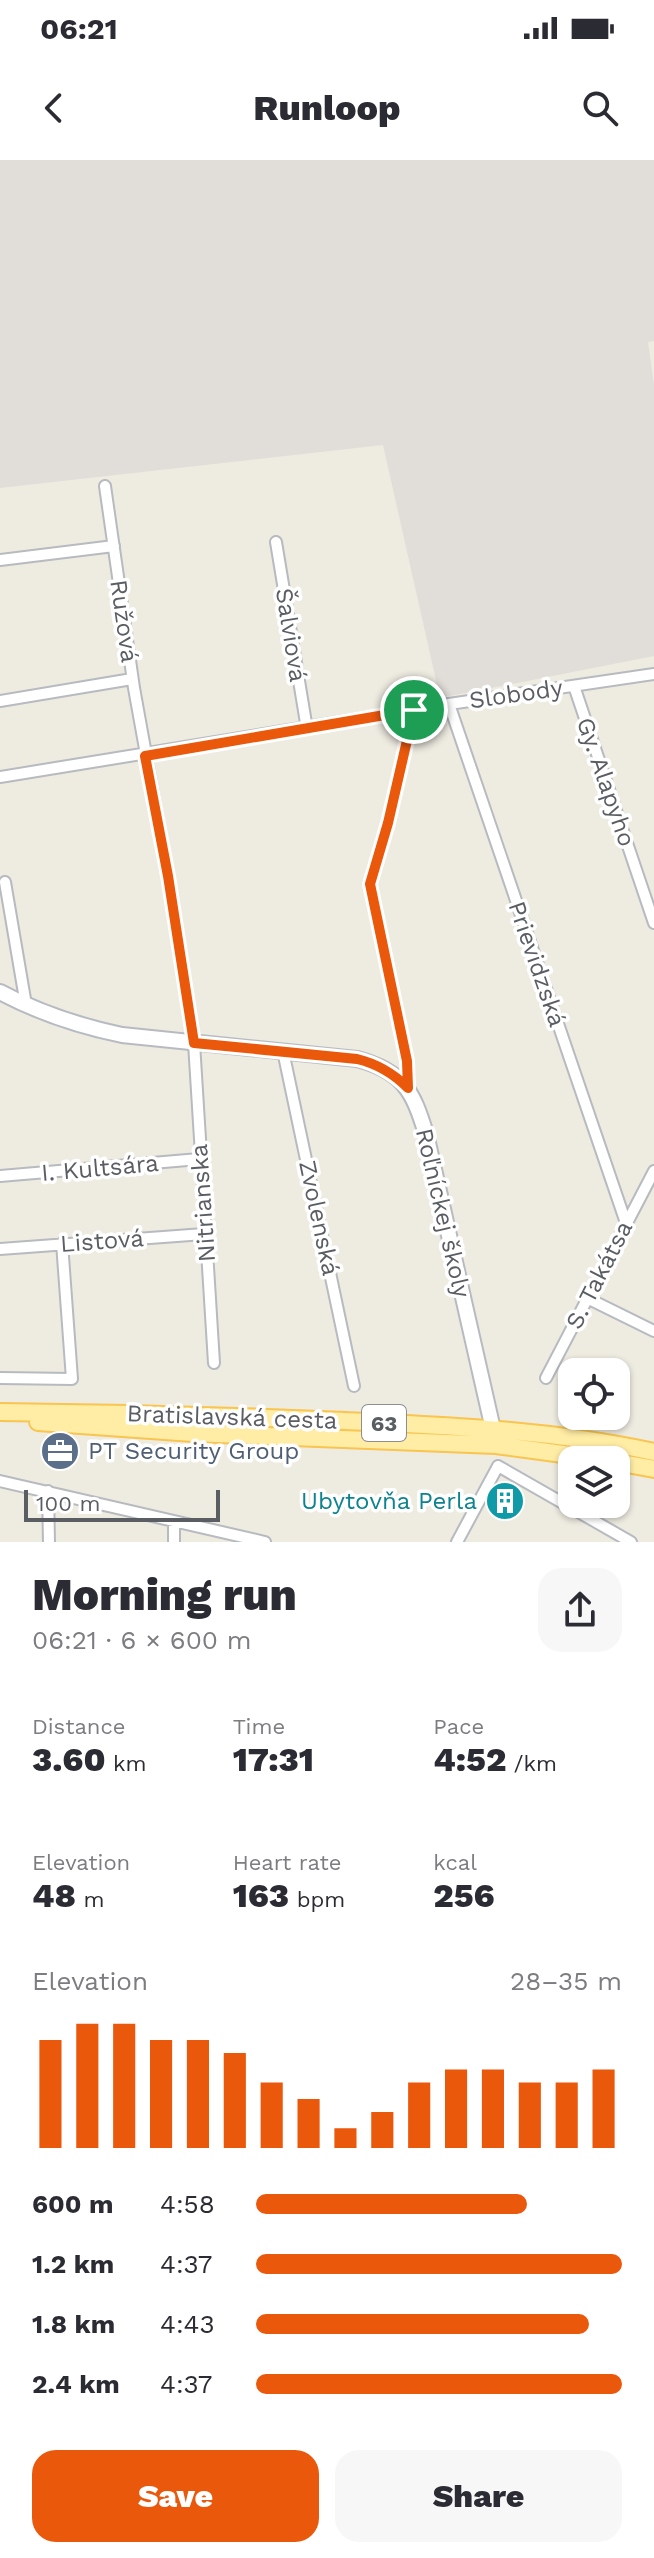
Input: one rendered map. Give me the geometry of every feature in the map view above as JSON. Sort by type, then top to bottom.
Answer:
[{"type":"main road","points":[[0,992],[90,1029],[194,1043],[337,1056],[372,1063],[395,1075],[408,1088]]},
{"type":"main road","name":"Roľníckej školy","points":[[408,1088],[426,1134],[496,1445]]},
{"type":"main road","name":"Bratislavská cesta","points":[[0,1412],[224,1416],[493,1427],[601,1440],[654,1452]]},
{"type":"main road","name":"Bratislavská cesta","points":[[0,1420],[193,1433],[496,1445],[558,1453]]},
{"type":"main road","points":[[630,1465],[654,1469]]},
{"type":"street","name":"Ružová","points":[[105,486],[132,679],[168,876],[194,1043]]},
{"type":"street","name":"Šalviová","points":[[276,542],[307,729]]},
{"type":"street","points":[[0,560],[114,546]]},
{"type":"street","name":"Slobody","points":[[0,777],[654,674]]},
{"type":"street","points":[[0,701],[132,679]]},
{"type":"street","name":"Gy. Alapyho","points":[[574,686],[654,923]]},
{"type":"street","name":"Prievidzská","points":[[449,704],[626,1223]]},
{"type":"street","points":[[408,1088],[407,1061],[370,884],[388,823],[414,710]]},
{"type":"street","points":[[5,882],[26,1005]]},
{"type":"street","name":"Nitrianska","points":[[194,1043],[214,1363]]},
{"type":"street","name":"Zvolenská","points":[[283,1051],[354,1386]]},
{"type":"street","name":"I. Kultsára","points":[[0,1176],[199,1159]]},
{"type":"street","name":"S. Takátsa","points":[[546,1378],[654,1171]]},
{"type":"street","name":"Listová","points":[[0,1249],[204,1234]]},
{"type":"street","points":[[0,1378],[72,1379],[62,1243]]},
{"type":"street","points":[[587,1298],[654,1331]]},
{"type":"street","name":"Roľníckej školy","points":[[496,1445],[498,1466]]},
{"type":"street","points":[[457,1542],[498,1466],[631,1542]]},
{"type":"street","points":[[0,1481],[265,1542]]},
{"type":"street","points":[[48,1491],[49,1542]]},
{"type":"street","points":[[174,1522],[174,1542]]},
{"type":"shaded area","points":[[0,160],[654,160],[654,341],[648,342],[654,385],[654,656],[440,698],[383,445],[0,488]]},
{"type":"place","name":"PT Security Group","points":[[60,1451]]},
{"type":"place","name":"Ubytovňa Perla","points":[[505,1501]]},
{"type":"route","points":[[414,710],[388,823],[370,884],[407,1061],[408,1088],[395,1075],[357,1059],[194,1043],[168,876],[145,756],[414,710]]}]
